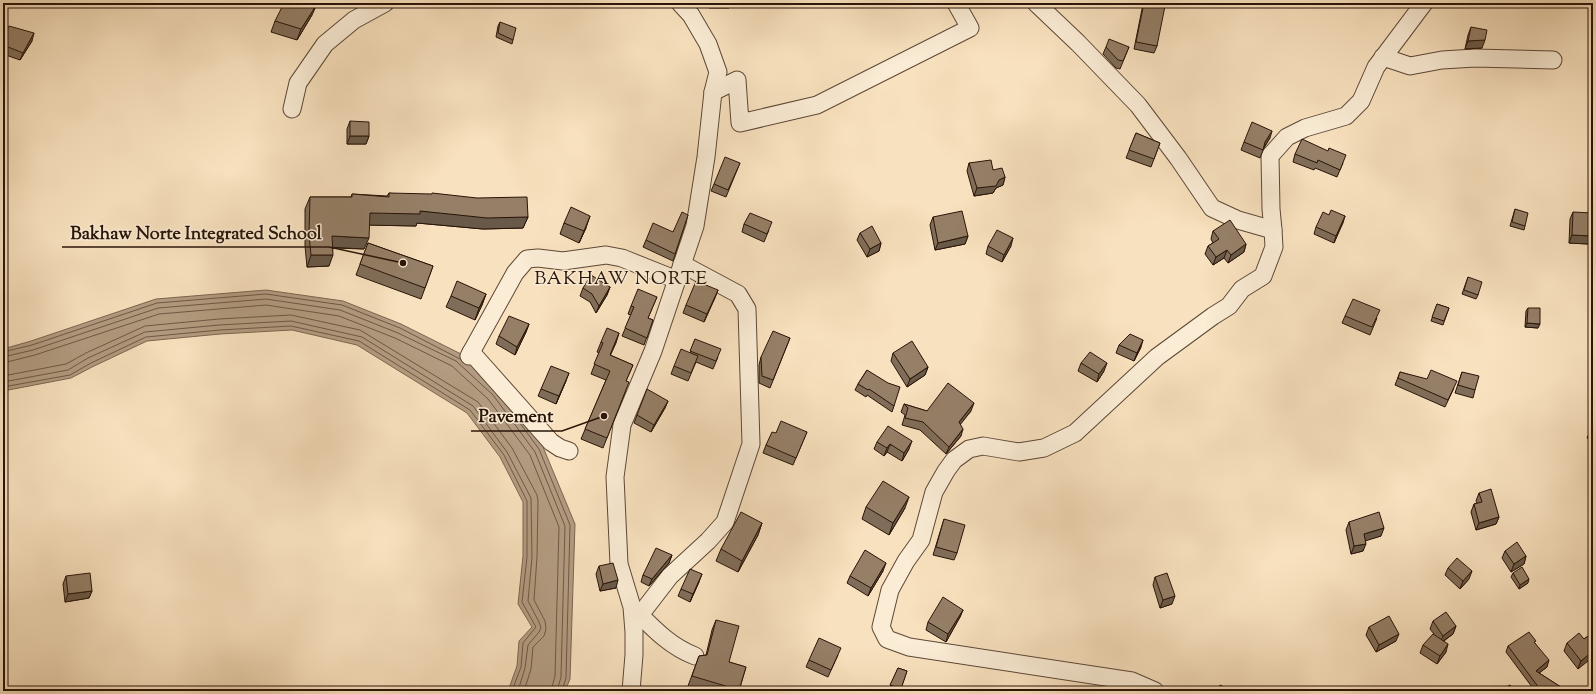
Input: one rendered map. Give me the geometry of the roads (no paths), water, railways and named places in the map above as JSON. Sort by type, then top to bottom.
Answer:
[{"type":"street","points":[[292,109],[298,83],[326,44],[354,20],[385,3]]},
{"type":"street","points":[[631,691],[636,611],[619,564],[615,476],[622,425],[653,351],[695,226],[706,157],[713,92],[718,72],[708,44],[691,15],[680,3]]},
{"type":"street","points":[[713,92],[738,80],[740,123],[817,105],[970,28],[956,3]]},
{"type":"street","points":[[1036,3],[1078,43],[1138,105],[1178,158],[1212,208],[1238,220],[1273,230]]},
{"type":"street","points":[[1155,691],[1132,681],[909,647],[887,639],[881,627],[890,590],[906,561],[921,540],[934,492],[954,460],[969,449],[983,446],[1019,452],[1044,448],[1075,433],[1157,358],[1213,316],[1229,306],[1242,289],[1263,276],[1274,246],[1270,156],[1287,137],[1305,128],[1346,116],[1361,101],[1376,67],[1424,3]]},
{"type":"street","points":[[1383,57],[1410,66],[1442,60],[1475,58],[1553,60]]},
{"type":"street","points":[[569,451],[560,448],[551,442],[470,354],[515,273],[527,259],[538,258],[563,262],[606,255],[622,258],[677,280]]},
{"type":"street","points":[[636,611],[670,576],[708,541],[725,522],[751,444],[747,309],[738,294],[682,264]]},
{"type":"street","points":[[636,611],[669,642],[695,656]]},
{"type":"water","points":[[266,290],[343,301],[401,324],[461,354],[499,389],[543,447],[575,524],[570,679],[565,691],[508,691],[517,666],[519,641],[532,627],[518,604],[523,556],[523,502],[500,457],[467,413],[357,345],[292,330],[220,334],[147,341],[71,378],[3,391],[3,349],[156,299]]},
{"type":"place","name":"Bakhaw Norte Integrated School","points":[[403,263]]},
{"type":"place","name":"Pavement","points":[[604,416]]},
{"type":"district","name":"BAKHAW NORTE","points":[[621,277]]}]
